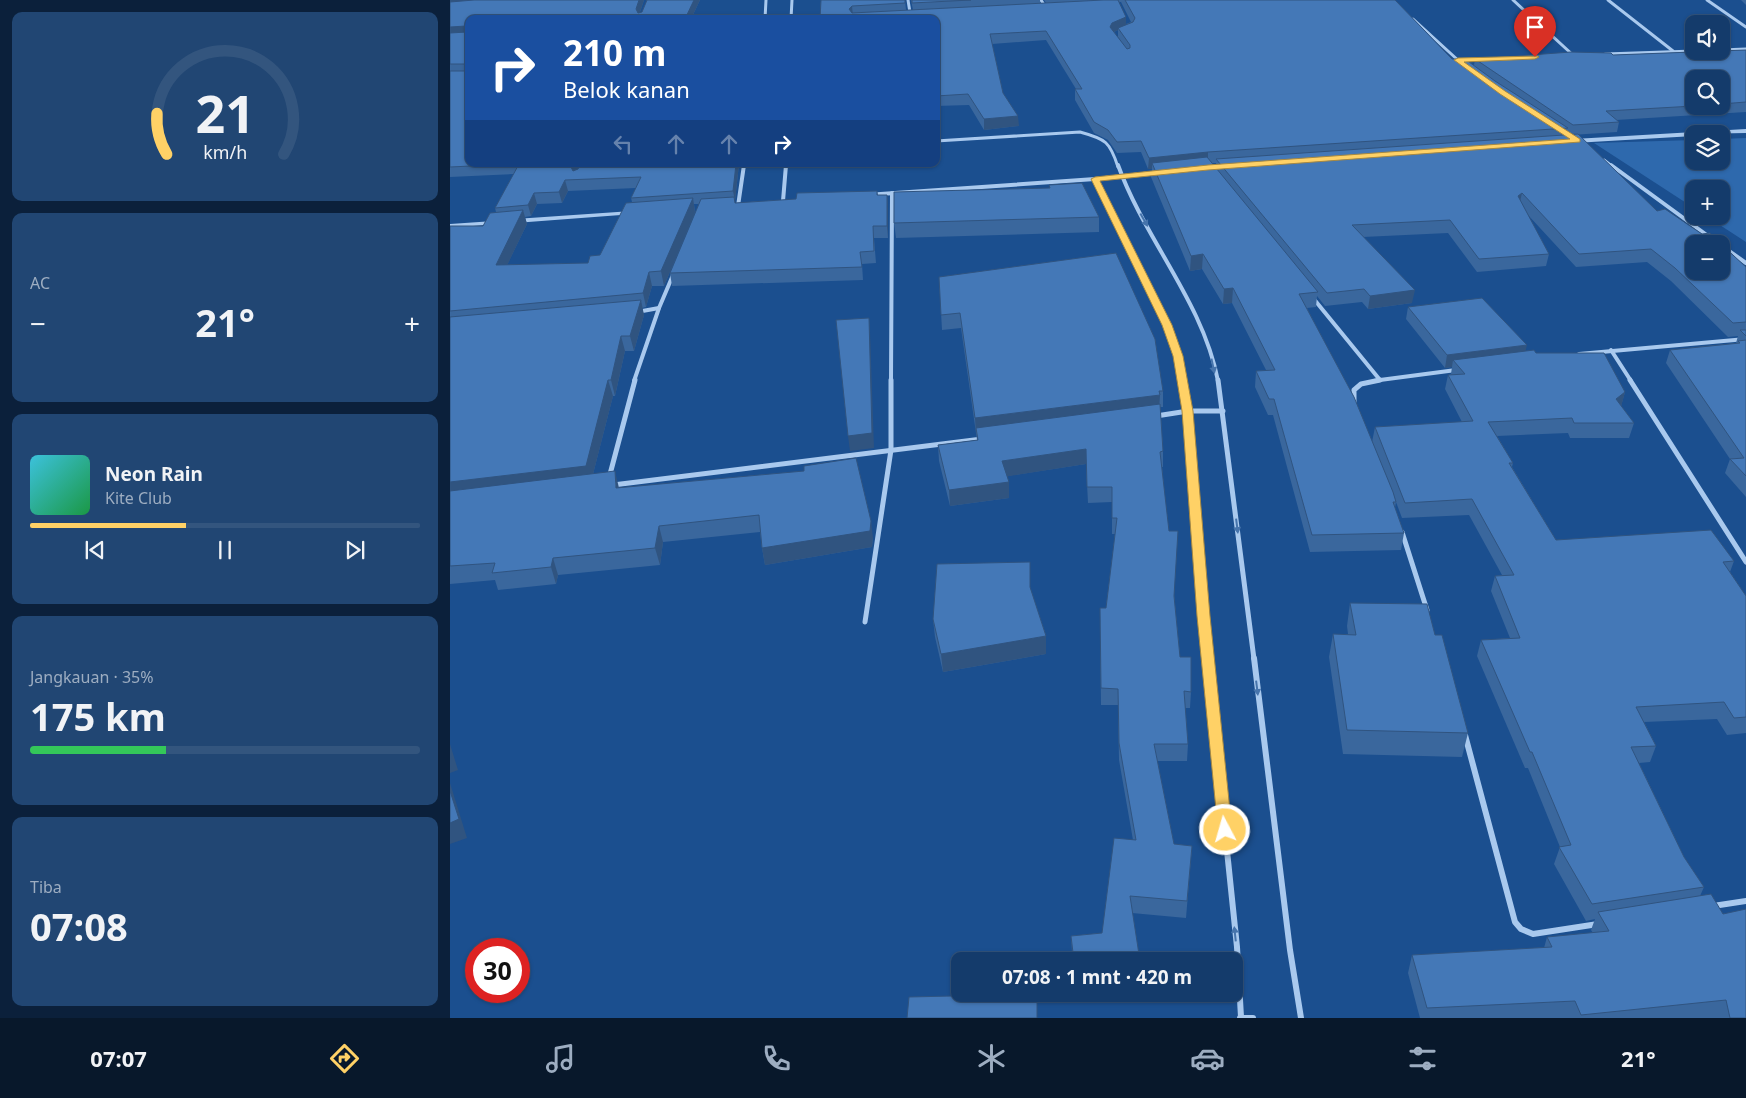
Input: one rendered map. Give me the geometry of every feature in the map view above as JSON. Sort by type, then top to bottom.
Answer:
[{"type":"street","points":[[765,15],[766,0]]},
{"type":"street","points":[[791,15],[792,0]]},
{"type":"street","points":[[908,0],[910,15]]},
{"type":"street","points":[[1041,0],[1046,9]]},
{"type":"street","points":[[1513,0],[1574,56],[1564,56]]},
{"type":"street","points":[[1608,0],[1673,52]]},
{"type":"street","points":[[1706,0],[1746,27]]},
{"type":"street","points":[[1036,9],[1055,8]]},
{"type":"street","points":[[1406,13],[1465,66]]},
{"type":"street","points":[[1730,50],[1746,49]]},
{"type":"street","points":[[1604,54],[1685,51]]},
{"type":"street","points":[[1458,60],[1487,59]]},
{"type":"street","points":[[1730,132],[1746,131]]},
{"type":"street","points":[[940,142],[1056,132],[1080,132],[1095,136],[1111,146],[1121,177],[1176,277],[1209,346],[1223,411],[1290,950],[1301,1018]]},
{"type":"street","points":[[1577,141],[1685,135]]},
{"type":"street","points":[[1568,138],[1585,146]]},
{"type":"street","points":[[1601,158],[1708,235]]},
{"type":"street","points":[[738,206],[744,167]]},
{"type":"street","points":[[783,201],[786,167]]},
{"type":"street","points":[[862,196],[1121,177],[1169,171]]},
{"type":"street","points":[[1095,179],[1167,325],[1178,356],[1188,411],[1203,616],[1237,948],[1240,1018],[1252,1018]]},
{"type":"street","points":[[865,622],[891,450],[892,194]]},
{"type":"street","points":[[774,202],[792,200]]},
{"type":"street","points":[[729,206],[747,205]]},
{"type":"street","points":[[508,222],[643,212]]},
{"type":"street","points":[[450,226],[498,223]]},
{"type":"street","points":[[1730,251],[1746,263]]},
{"type":"street","points":[[674,272],[659,308],[628,400],[607,485],[990,438]]},
{"type":"street","points":[[1308,292],[1380,380]]},
{"type":"street","points":[[628,313],[659,308]]},
{"type":"street","points":[[1572,355],[1746,339]]},
{"type":"street","points":[[1611,350],[1746,562]]},
{"type":"street","points":[[1355,406],[1354,390],[1362,384],[1466,368]]},
{"type":"street","points":[[1148,417],[1188,411],[1223,411]]},
{"type":"street","points":[[1399,525],[1428,614]]},
{"type":"street","points":[[1463,725],[1515,922],[1522,929],[1533,934],[1601,923]]},
{"type":"street","points":[[1707,907],[1746,901]]},
{"type":"shaded area","points":[[1746,138],[1746,242],[1720,225],[1730,225],[1730,180],[1685,180],[1685,202],[1594,143],[1685,140],[1685,170],[1730,170],[1730,139]]},
{"type":"building","points":[[474,0],[639,0],[636,9],[638,13],[642,12],[647,0],[694,0],[687,15],[465,15],[465,26],[450,27],[450,2]]},
{"type":"building","points":[[821,0],[905,0],[905,3],[852,6],[849,9],[852,13],[1118,0],[1126,17],[1112,23],[1110,27],[1127,49],[1130,48],[1130,45],[1118,28],[1133,22],[1135,18],[1125,0],[1395,0],[1452,59],[1465,59],[1495,81],[1568,128],[1208,152],[1149,158],[1141,141],[1117,142],[1108,130],[1094,122],[1075,89],[1082,89],[1046,31],[990,34],[1003,93],[1018,116],[984,119],[968,94],[940,96],[940,15],[820,15]]},
{"type":"building","points":[[912,0],[971,0],[912,3]]},
{"type":"building","points":[[465,32],[465,64],[450,64],[450,33]]},
{"type":"building","points":[[1746,50],[1746,102],[1730,103],[1730,70],[1685,70],[1685,107],[1606,111],[1619,122],[1573,125],[1475,59],[1571,52],[1611,53],[1613,55],[1685,52],[1685,60],[1730,60],[1730,51]]},
{"type":"building","points":[[450,71],[465,71],[465,166],[450,167]]},
{"type":"building","points":[[1578,134],[1657,211],[1665,209],[1685,223],[1685,225],[1689,225],[1702,234],[1710,233],[1712,235],[1685,235],[1685,277],[1651,249],[1579,254],[1522,193],[1518,196],[1549,254],[1479,259],[1450,220],[1352,225],[1415,290],[1370,296],[1364,289],[1327,293],[1216,159]]},
{"type":"building","points":[[1207,157],[1318,292],[1299,294],[1354,397],[1393,492],[1396,502],[1393,502],[1404,533],[1312,535],[1274,399],[1269,399],[1256,371],[1275,370],[1233,288],[1224,289],[1203,254],[1191,256],[1152,163]]},
{"type":"building","points":[[517,167],[571,167],[573,171],[579,167],[736,167],[733,191],[631,198],[641,177],[565,180],[559,192],[534,193],[528,205],[495,208]]},
{"type":"building","points":[[1082,183],[1099,217],[894,223],[894,192],[1050,188],[1049,185]]},
{"type":"building","points":[[877,191],[877,195],[887,195],[887,226],[873,226],[874,251],[860,252],[862,267],[670,273],[701,199],[734,197],[735,203],[796,199],[797,193]]},
{"type":"building","points":[[693,198],[661,271],[649,272],[643,293],[450,311],[450,226],[483,226],[490,213],[523,210],[496,265],[588,263],[590,256],[600,255],[626,203]]},
{"type":"building","points":[[1730,252],[1746,267],[1746,322],[1733,323],[1688,280],[1730,280]]},
{"type":"building","points":[[1116,253],[1155,339],[1163,391],[1159,391],[1160,395],[975,418],[960,313],[941,315],[939,277]]},
{"type":"building","points":[[1482,298],[1527,345],[1447,355],[1408,307]]},
{"type":"building","points":[[641,300],[630,336],[621,336],[611,380],[608,380],[586,466],[450,482],[450,317]]},
{"type":"building","points":[[869,318],[872,433],[848,436],[836,320]]},
{"type":"building","points":[[1740,330],[1746,330],[1746,336]]},
{"type":"building","points":[[1746,340],[1746,476],[1730,459],[1744,458],[1670,350],[1740,343],[1738,341]]},
{"type":"building","points":[[1534,350],[1536,353],[1604,353],[1625,392],[1616,399],[1634,423],[1574,423],[1572,418],[1488,422],[1513,463],[1509,463],[1556,540],[1711,530],[1734,561],[1723,562],[1746,596],[1746,717],[1734,718],[1724,702],[1636,707],[1656,746],[1631,747],[1684,857],[1704,887],[1592,904],[1559,847],[1571,845],[1532,752],[1530,752],[1481,640],[1520,638],[1495,576],[1514,575],[1472,499],[1405,503],[1375,427],[1473,421],[1448,375],[1465,374],[1453,360]]},
{"type":"building","points":[[1160,404],[1163,451],[1160,452],[1169,531],[1178,531],[1174,596],[1180,657],[1191,657],[1191,692],[1184,691],[1188,744],[1154,744],[1174,844],[1192,846],[1187,901],[1130,896],[1139,952],[1073,952],[1071,936],[1102,933],[1114,838],[1136,840],[1119,743],[1118,689],[1101,688],[1100,608],[1106,608],[1117,518],[1112,518],[1112,487],[1087,487],[1086,449],[1002,461],[1009,482],[949,490],[938,445],[978,440],[976,428]]},
{"type":"building","points":[[856,458],[871,521],[870,531],[762,548],[759,515],[659,526],[655,548],[553,558],[551,567],[492,573],[495,563],[450,566],[450,491],[615,471],[616,488],[804,471],[804,466]]},
{"type":"building","points":[[1030,562],[1030,587],[1046,636],[941,654],[933,619],[937,564]]},
{"type":"building","points":[[1350,603],[1427,604],[1435,635],[1442,635],[1468,733],[1347,730],[1333,634],[1356,635]]},
{"type":"building","points":[[450,791],[459,819],[450,823]]},
{"type":"building","points":[[1711,894],[1723,914],[1746,909],[1746,1018],[1730,1018],[1726,1000],[1581,1015],[1575,1001],[1427,1008],[1412,955],[1552,947],[1547,937],[1609,931],[1598,912]]},
{"type":"building","points":[[951,996],[951,1002],[1037,1002],[1037,1018],[907,1018],[909,997]]},
{"type":"route","points":[[1225,830],[1203,616],[1188,411],[1178,356],[1167,325],[1095,179],[1208,167],[1577,141],[1503,93],[1458,60],[1535,57]]}]
